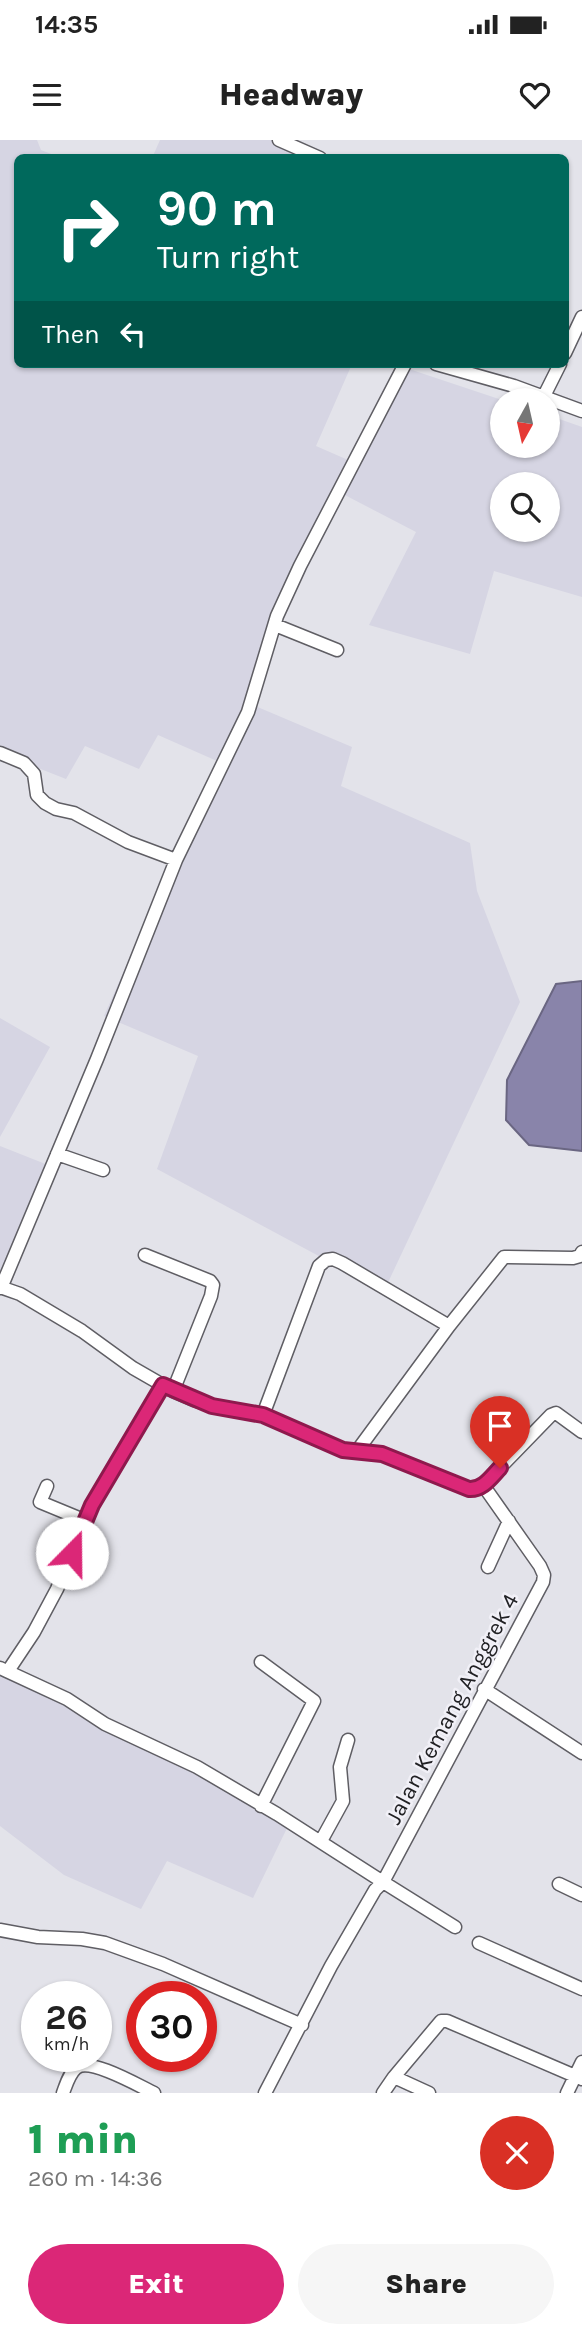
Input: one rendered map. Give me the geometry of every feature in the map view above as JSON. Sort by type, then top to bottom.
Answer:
[{"type":"street","points":[[279,140],[311,154]]},
{"type":"street","points":[[569,345],[582,317]]},
{"type":"street","points":[[403,368],[300,566],[275,625],[248,712],[177,860],[1,1287],[20,1294],[82,1331],[133,1368],[168,1388],[212,1406],[263,1415],[343,1450],[382,1454],[469,1489],[483,1485],[551,1415],[556,1413],[562,1416],[582,1432]]},
{"type":"street","points":[[450,368],[517,388]]},
{"type":"street","points":[[548,388],[558,368]]},
{"type":"street","points":[[560,402],[582,411]]},
{"type":"street","points":[[275,625],[337,650]]},
{"type":"street","points":[[0,753],[24,763],[34,774],[37,795],[45,803],[74,813],[128,842],[177,860]]},
{"type":"street","points":[[57,1154],[103,1170]]},
{"type":"street","points":[[357,1451],[449,1326],[507,1256],[573,1258],[582,1252]]},
{"type":"street","points":[[145,1255],[209,1281],[213,1285],[211,1296],[168,1388],[128,1442],[86,1521],[57,1590],[34,1632],[4,1670],[67,1699],[106,1724],[197,1767],[321,1841],[455,1927]]},
{"type":"street","points":[[263,1415],[319,1266],[326,1259],[342,1263],[449,1326]]},
{"type":"street","name":"Jalan Kemang Anggrek 4","points":[[265,2093],[331,1966],[374,1890],[383,1882],[484,1689],[537,1596],[544,1575],[540,1566],[483,1485]]},
{"type":"street","points":[[47,1486],[40,1502],[86,1521]]},
{"type":"street","points":[[488,1567],[509,1521]]},
{"type":"street","points":[[261,1662],[314,1701],[261,1806]]},
{"type":"street","points":[[484,1689],[582,1752]]},
{"type":"street","points":[[321,1841],[342,1804],[340,1767],[348,1740]]},
{"type":"street","points":[[559,1884],[582,1895]]},
{"type":"street","points":[[0,1930],[38,1937],[105,1943],[163,1964],[302,2025]]},
{"type":"street","points":[[479,1943],[582,1989]]},
{"type":"street","points":[[383,2093],[441,2021],[447,2021],[579,2077]]},
{"type":"street","points":[[567,2093],[579,2077],[582,2062]]},
{"type":"street","points":[[63,2093],[76,2068],[83,2065],[98,2067],[154,2093]]},
{"type":"street","points":[[394,2077],[429,2093]]},
{"type":"shaded area","points":[[0,140],[37,140],[41,150],[51,154],[14,154],[14,368],[350,368],[316,446],[355,463],[406,368],[490,396],[490,458],[560,458],[560,419],[582,427],[582,597],[494,571],[470,654],[369,625],[416,532],[339,492],[277,611],[246,702],[352,747],[341,786],[470,843],[477,891],[520,1002],[384,1291],[157,1169],[198,1056],[104,1016],[217,761],[158,735],[139,769],[85,746],[66,779],[0,753]]},
{"type":"shaded area","points":[[160,140],[272,140],[311,154],[154,154]]},
{"type":"shaded area","points":[[582,981],[582,1151],[529,1145],[506,1120],[507,1080],[556,984]]},
{"type":"shaded area","points":[[0,1018],[50,1047],[0,1137]]},
{"type":"shaded area","points":[[0,1146],[48,1165],[0,1286]]},
{"type":"shaded area","points":[[0,1666],[289,1824],[253,1898],[167,1861],[141,1909],[64,1875],[0,1826]]},
{"type":"route","points":[[72,1553],[92,1505],[163,1385],[212,1406],[263,1415],[343,1450],[382,1454],[469,1489],[483,1485],[500,1468]]}]
